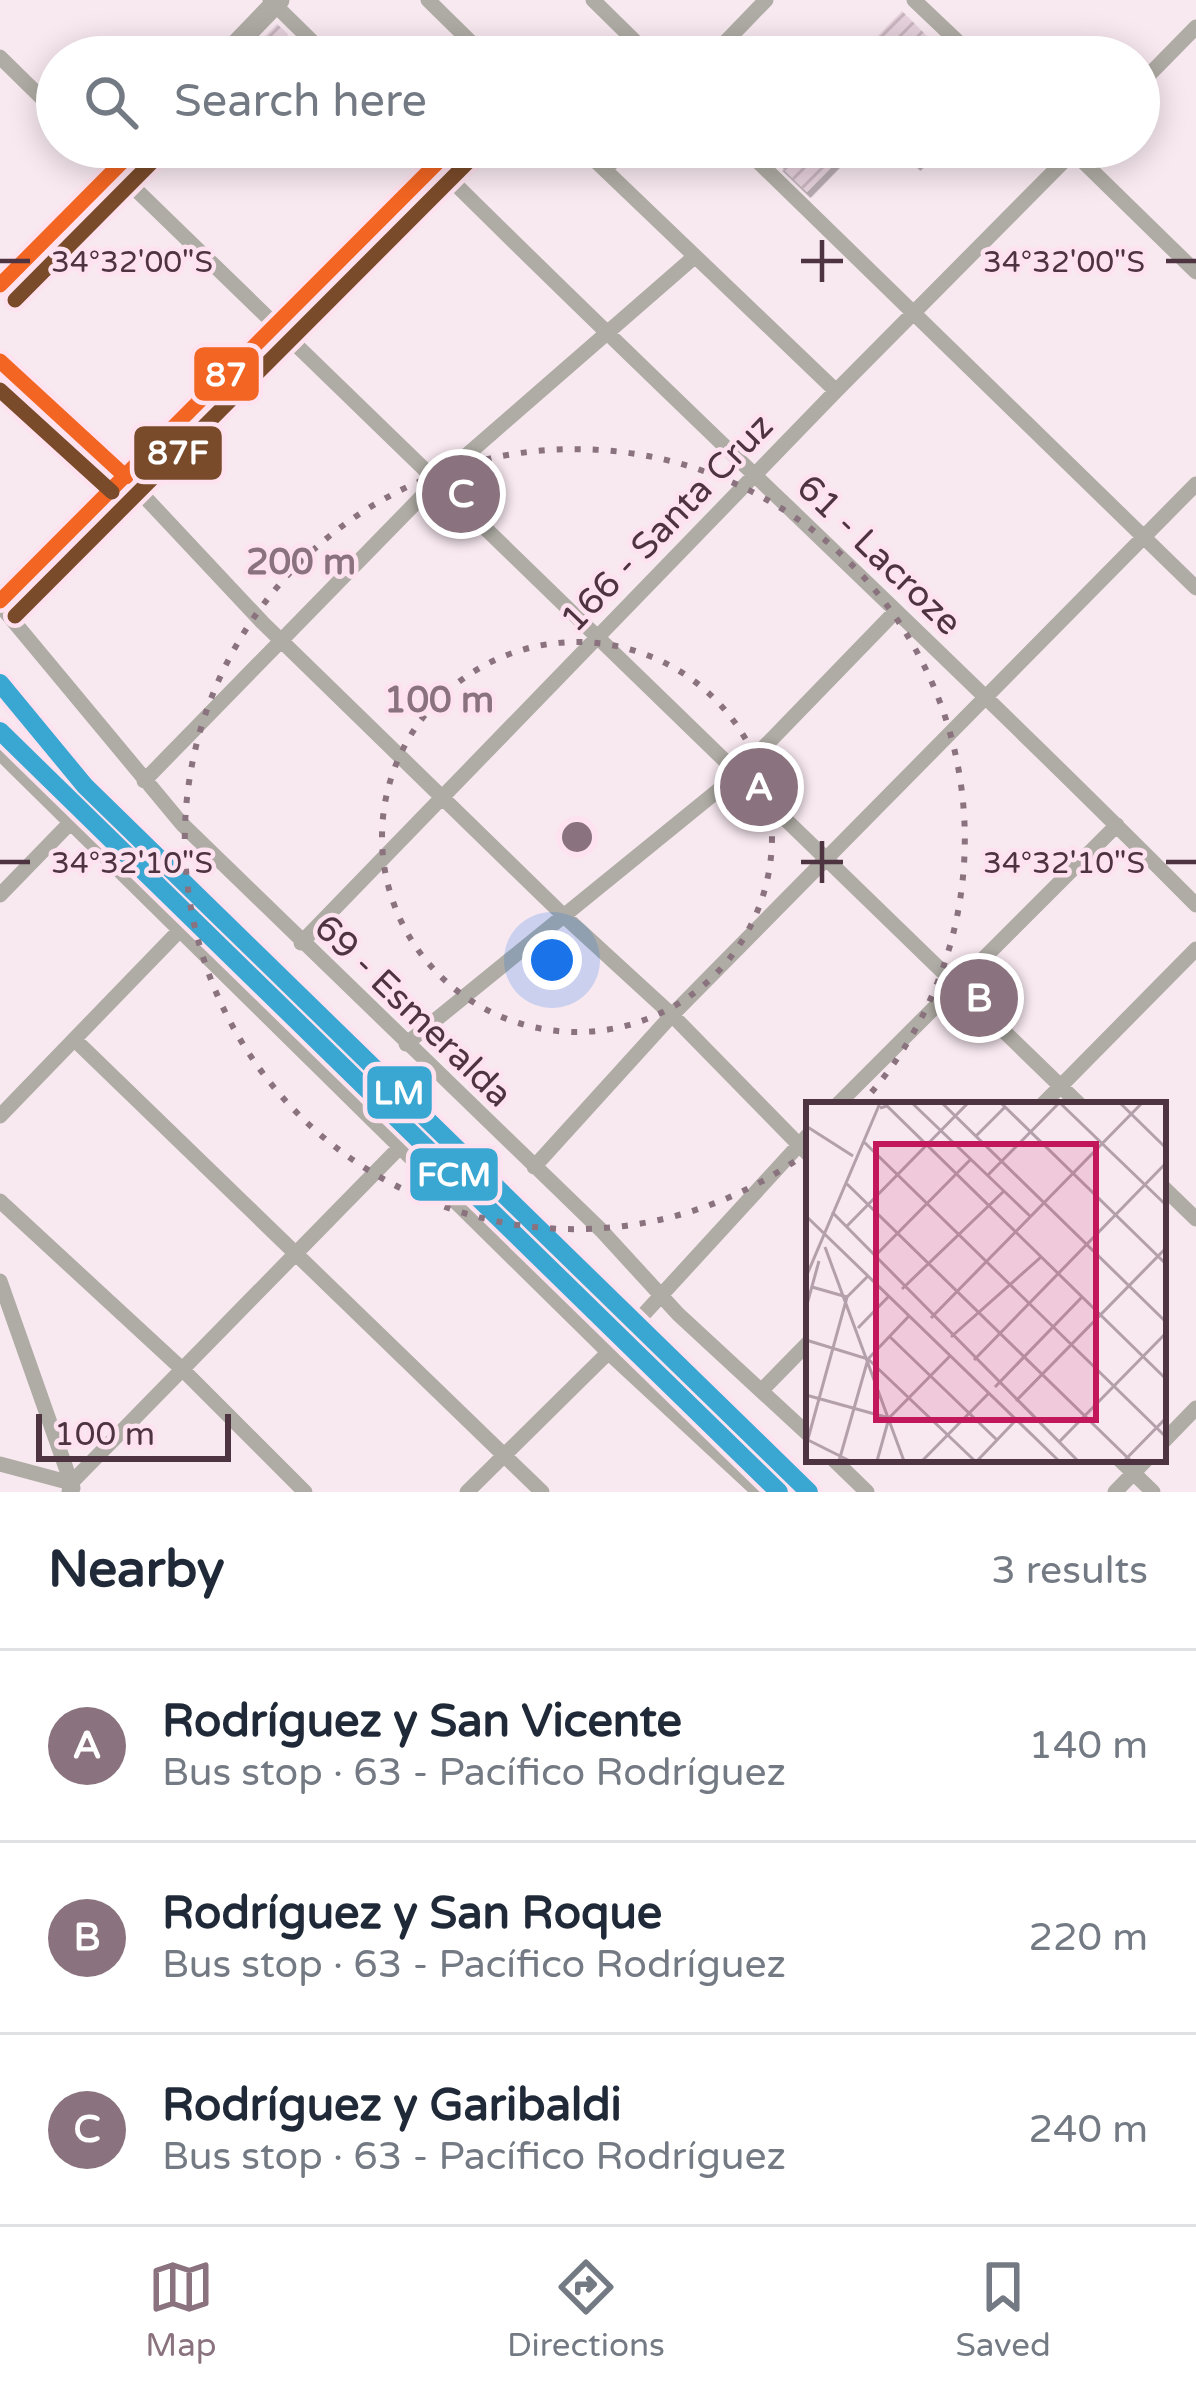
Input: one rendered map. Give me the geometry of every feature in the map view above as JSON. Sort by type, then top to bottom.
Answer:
[{"type":"street","points":[[428,0],[465,36]]},
{"type":"street","points":[[593,0],[630,36]]},
{"type":"street","points":[[731,36],[766,0]]},
{"type":"street","points":[[914,0],[952,36]]},
{"type":"street","points":[[243,36],[275,2],[308,36]]},
{"type":"street","points":[[1160,64],[1196,27]]},
{"type":"street","points":[[0,57],[36,92]]},
{"type":"street","points":[[0,603],[433,168]]},
{"type":"street","name":"61 - Lacroze","points":[[439,168],[1196,904]]},
{"type":"street","points":[[765,168],[1196,588]]},
{"type":"street","name":"166 - Santa Cruz","points":[[301,943],[1055,168]]},
{"type":"street","points":[[1092,168],[1196,272]]},
{"type":"street","points":[[0,285],[115,170],[1077,1102]]},
{"type":"street","points":[[605,170],[836,391]]},
{"type":"street","points":[[144,782],[436,481],[693,258]]},
{"type":"street","points":[[0,361],[126,477],[281,640],[563,916],[806,1144],[664,1295],[641,1311],[644,1289],[607,1248],[601,1230]]},
{"type":"street","points":[[534,1167],[672,1016],[1196,484]]},
{"type":"street","name":"69 - Esmeralda","points":[[0,603],[144,782],[301,943],[601,1230],[678,1314],[806,1433]]},
{"type":"street","points":[[406,1044],[737,775],[895,612]]},
{"type":"street","points":[[0,752],[609,1353],[759,1492]]},
{"type":"street","points":[[0,895],[70,821]]},
{"type":"street","points":[[840,1102],[1117,825]]},
{"type":"street","points":[[0,1116],[180,930]]},
{"type":"street","points":[[1045,1102],[1196,949]]},
{"type":"street","points":[[74,1040],[542,1492]]},
{"type":"street","points":[[72,1489],[182,1369],[401,1146]]},
{"type":"street","points":[[1166,1189],[1196,1219]]},
{"type":"street","points":[[0,1201],[182,1369],[305,1492]]},
{"type":"street","points":[[0,1281],[72,1489]]},
{"type":"street","points":[[539,1284],[559,1294],[586,1318],[620,1332]]},
{"type":"street","points":[[467,1492],[609,1353],[620,1332]]},
{"type":"street","points":[[620,1332],[629,1354],[671,1400],[676,1415]]},
{"type":"street","points":[[762,1390],[806,1345]]},
{"type":"street","points":[[1166,1439],[1196,1408]]},
{"type":"street","points":[[836,1462],[868,1492]]},
{"type":"street","points":[[1123,1462],[1153,1492]]},
{"type":"street","points":[[1114,1492],[1144,1462]]},
{"type":"street","points":[[0,1464],[72,1489]]},
{"type":"building","points":[[902,11],[927,36],[878,36]]},
{"type":"building","points":[[277,24],[288,34],[286,36],[265,36]]},
{"type":"building","points":[[782,168],[830,168],[807,192]]},
{"type":"building","points":[[123,841],[143,862],[135,870],[115,849]]},
{"type":"tunnel","points":[[616,1328],[637,1308]]},
{"type":"transit line","name":"87","points":[[0,285],[116,168]]},
{"type":"transit line","name":"87F","points":[[15,300],[146,168]]},
{"type":"transit line","name":"87","points":[[0,601],[432,168]]},
{"type":"transit line","name":"87F","points":[[15,616],[462,168]]},
{"type":"transit line","name":"87","points":[[0,361],[126,477]]},
{"type":"transit line","name":"87F","points":[[0,390],[112,492]]},
{"type":"transit line","name":"LM","points":[[0,683],[85,786],[809,1492]]},
{"type":"transit line","name":"FCM","points":[[0,731],[779,1492]]},
{"type":"place","name":"Rodríguez y Garibaldi","points":[[461,494]]},
{"type":"place","name":"Rodríguez y San Vicente","points":[[759,787]]},
{"type":"place","name":"Rodríguez y San Roque","points":[[979,998]]}]
